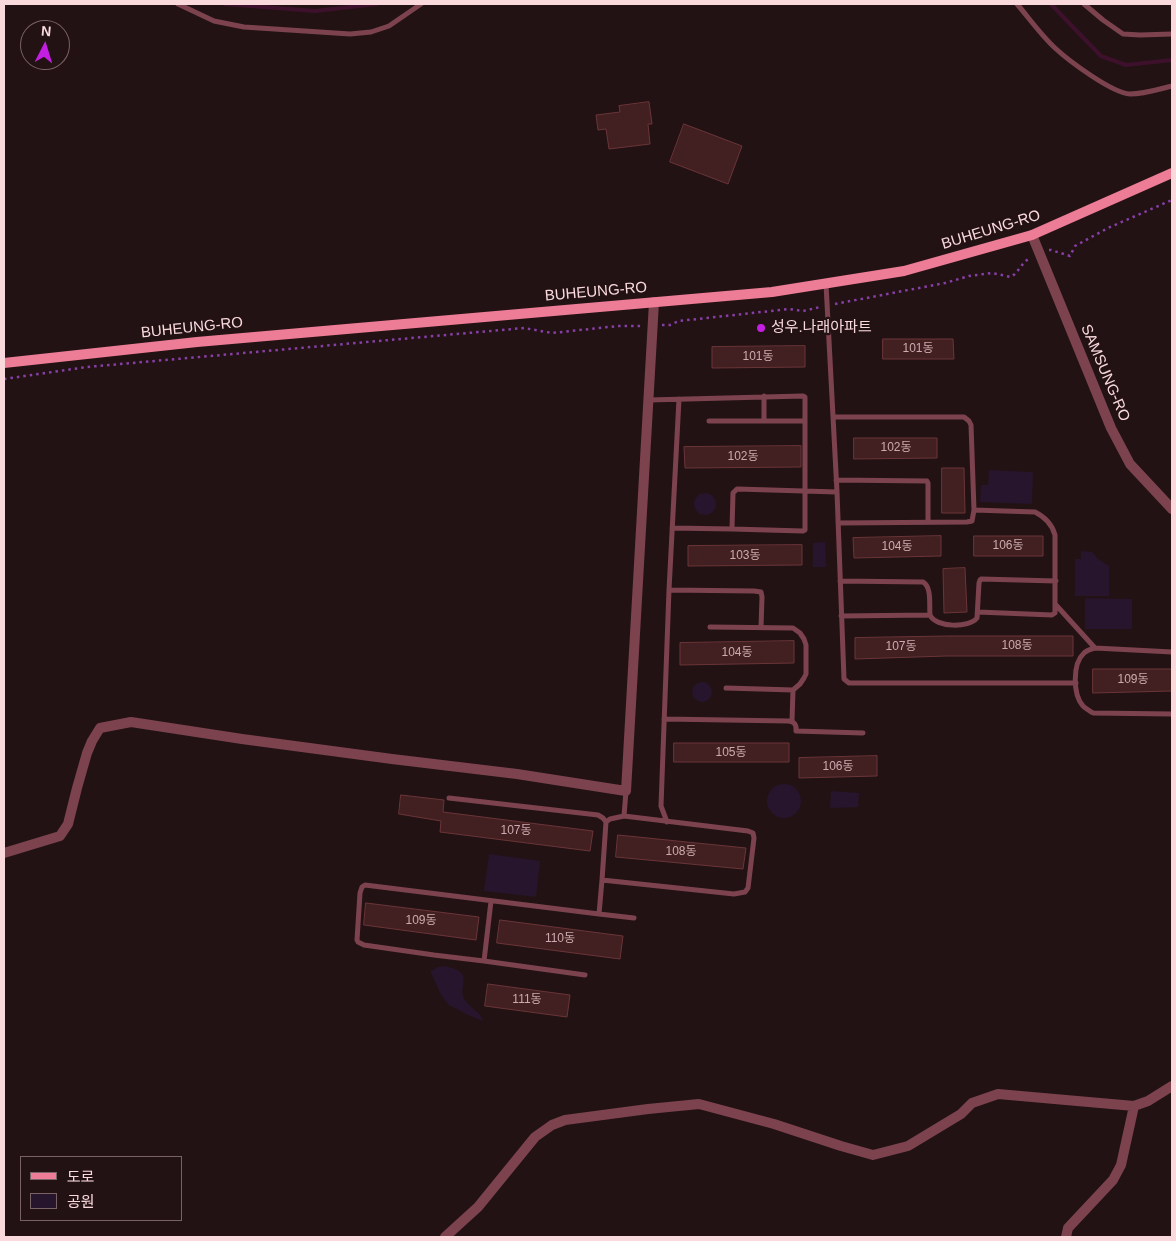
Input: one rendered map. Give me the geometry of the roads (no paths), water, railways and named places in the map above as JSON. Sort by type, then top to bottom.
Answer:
[{"type":"main road","name":"BUHEUNG-RO","points":[[4,363],[197,342],[772,292],[826,284],[904,271],[1032,235],[1172,173]]},
{"type":"street","name":"SAMSUNG-RO","points":[[1032,235],[1115,435],[1130,464],[1172,509]]},
{"type":"street","points":[[4,853],[60,836],[68,824],[92,740],[100,728],[131,722],[392,760],[518,774],[626,791],[654,302]]},
{"type":"street","points":[[444,1237],[478,1207],[535,1137],[552,1125],[565,1120],[699,1104],[774,1124],[873,1155],[908,1146],[961,1114],[972,1104],[998,1094],[1134,1106],[1148,1102],[1172,1086]]},
{"type":"street","points":[[1066,1237],[1068,1228],[1113,1180],[1121,1165],[1134,1106]]},
{"type":"lane","points":[[178,4],[214,21],[244,27],[350,34],[371,32],[389,26],[421,4]]},
{"type":"lane","points":[[1017,4],[1054,47],[1108,86],[1128,94],[1144,93],[1172,86]]},
{"type":"lane","points":[[1084,4],[1123,34],[1172,34]]},
{"type":"lane","points":[[826,284],[837,492],[844,680],[849,683],[1076,683]]},
{"type":"lane","points":[[648,400],[764,396],[803,396],[805,398],[805,527],[803,531],[672,528]]},
{"type":"lane","points":[[764,396],[764,421]]},
{"type":"lane","points":[[667,822],[661,806],[669,590],[679,399]]},
{"type":"lane","points":[[833,417],[964,418],[971,425],[974,510],[972,521],[838,523]]},
{"type":"lane","points":[[709,421],[805,421]]},
{"type":"lane","points":[[836,480],[926,481],[928,483],[928,522]]},
{"type":"lane","points":[[732,529],[733,493],[736,489],[837,492]]},
{"type":"lane","points":[[974,510],[1035,512],[1043,516],[1053,528],[1055,534],[1055,612],[1052,615],[978,612]]},
{"type":"lane","points":[[840,581],[926,583],[932,619],[938,623],[957,625],[973,622],[978,618],[979,583],[981,579],[1056,581]]},
{"type":"lane","points":[[669,590],[760,592],[762,597],[761,627]]},
{"type":"lane","points":[[1056,605],[1095,648]]},
{"type":"lane","points":[[841,616],[930,615]]},
{"type":"lane","points":[[710,627],[793,628],[800,633],[806,645],[806,674],[800,684],[792,690],[726,688]]},
{"type":"lane","points":[[1172,652],[1095,648],[1086,651],[1082,656],[1075,679],[1078,698],[1084,708],[1093,713],[1172,714]]},
{"type":"lane","points":[[792,690],[792,722]]},
{"type":"lane","points":[[664,720],[792,722],[796,725],[796,731],[864,733]]},
{"type":"lane","points":[[624,816],[626,791]]},
{"type":"lane","points":[[449,798],[598,815],[603,818],[606,822],[599,914]]},
{"type":"lane","points":[[602,880],[734,894],[745,892],[749,884],[754,838],[753,833],[748,831],[624,816],[610,819],[606,822]]},
{"type":"lane","points":[[585,975],[361,944],[358,942],[357,936],[362,887],[368,885],[634,918]]},
{"type":"lane","points":[[484,961],[491,901]]},
{"type":"waterway","points":[[225,4],[315,11],[377,4]]},
{"type":"waterway","points":[[1051,4],[1101,56],[1126,65],[1172,60]]},
{"type":"place","name":"성우.나래아파트","points":[[761,328]]}]
